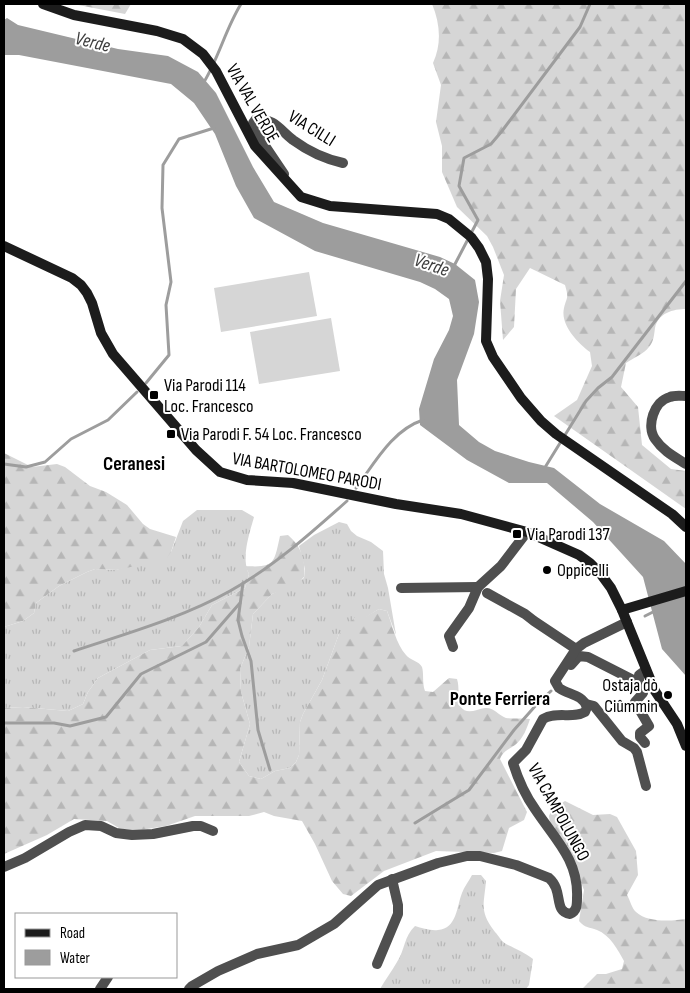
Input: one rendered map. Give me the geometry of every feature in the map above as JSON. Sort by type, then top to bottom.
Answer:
[{"type":"main road","name":"VIA VAL VERDE","points":[[43,4],[74,15],[157,31],[183,39],[203,54],[216,71],[255,146],[300,197],[330,206],[430,213],[449,219],[471,237],[486,262],[488,279],[486,341],[493,357],[521,398],[541,421],[556,434],[672,514],[686,527]]},
{"type":"main road","name":"VIA BARTOLOMEO PARODI","points":[[4,246],[72,278],[81,285],[92,303],[101,333],[113,354],[196,450],[220,472],[247,480],[293,483],[396,504],[461,514],[527,532],[580,555],[607,582],[622,610],[656,691],[683,728],[686,746]]},
{"type":"main road","points":[[622,610],[686,591]]},
{"type":"street","name":"VIA CILLI","points":[[292,188],[253,128],[253,123],[256,119],[266,119],[282,129],[292,139],[324,158],[343,163]]},
{"type":"street","points":[[686,396],[669,397],[657,406],[651,422],[654,438],[665,451],[686,464]]},
{"type":"street","points":[[453,647],[449,636],[527,532]]},
{"type":"street","points":[[401,588],[483,590],[525,614],[576,649]]},
{"type":"street","points":[[626,622],[584,642],[576,649],[556,681],[556,686],[561,690],[580,697],[586,704],[594,706],[622,742],[634,748],[637,752],[646,786]]},
{"type":"street","points":[[562,671],[565,672],[578,657],[582,656],[639,683]]},
{"type":"street","points":[[645,743],[640,737],[640,733],[649,726],[635,702],[643,692],[639,683],[639,675],[646,670]]},
{"type":"street","name":"VIA CAMPOLUNGO","points":[[189,989],[218,971],[242,960],[257,954],[298,945],[334,924],[378,885],[467,856],[480,856],[516,865],[549,878],[555,883],[558,891],[560,908],[563,912],[570,914],[574,912],[577,891],[573,867],[569,858],[534,809],[514,763],[526,750],[543,719],[554,715],[582,714],[587,710],[586,704]]},
{"type":"street","points":[[4,867],[25,858],[69,832],[85,825],[101,826],[116,833],[132,836],[193,826],[201,826],[212,831]]},
{"type":"street","points":[[377,964],[398,914],[398,905],[392,879]]},
{"type":"street","points":[[100,989],[107,978]]},
{"type":"green space","points":[[73,4],[131,4],[125,14]]},
{"type":"green space","points":[[432,4],[686,4],[686,309],[671,311],[659,319],[649,347],[626,363],[621,387],[638,407],[642,445],[671,469],[686,471],[686,509],[554,416],[577,400],[592,366],[590,352],[575,339],[565,321],[563,314],[567,295],[565,285],[530,268],[516,289],[514,327],[503,340],[500,301],[504,275],[487,236],[457,207],[442,172],[442,146],[436,122],[441,85],[433,63],[438,48],[439,34]]},
{"type":"green space","points":[[309,272],[317,316],[221,332],[214,288]]},
{"type":"green space","points":[[331,318],[340,371],[259,384],[250,332]]},
{"type":"green space","points":[[4,453],[32,467],[57,464],[65,467],[90,486],[106,492],[127,505],[143,524],[150,529],[176,537],[171,552],[165,560],[116,570],[95,569],[87,572],[59,586],[36,603],[34,613],[23,621],[4,627]]},
{"type":"green space","points":[[197,510],[242,510],[254,517],[247,546],[246,561],[249,574],[245,588],[212,605],[199,627],[182,646],[150,650],[98,678],[88,692],[83,704],[68,711],[23,707],[4,708],[4,627],[23,621],[34,613],[36,603],[59,586],[87,572],[95,569],[116,570],[171,552],[183,521]]},
{"type":"green space","points":[[339,522],[347,524],[357,536],[371,542],[383,551],[384,574],[396,635],[387,611],[379,609],[339,634],[322,680],[300,722],[299,755],[296,762],[290,768],[275,771],[261,779],[249,776],[239,762],[250,724],[241,692],[240,669],[249,647],[253,614],[272,594],[304,578],[305,569],[299,546],[314,535]]},
{"type":"green space","points":[[288,535],[302,554],[304,577],[293,587],[272,594],[253,614],[249,647],[240,669],[241,692],[250,724],[239,762],[249,776],[261,779],[275,771],[290,768],[296,762],[299,755],[300,722],[322,680],[339,634],[357,615],[365,617],[379,609],[387,611],[397,640],[403,650],[408,657],[419,663],[422,667],[425,691],[433,692],[449,678],[457,679],[459,703],[466,711],[488,708],[506,718],[530,719],[520,740],[504,752],[500,759],[527,812],[524,820],[509,828],[502,851],[494,853],[436,851],[384,871],[351,896],[343,894],[332,881],[302,821],[274,816],[264,812],[249,816],[195,816],[166,826],[134,831],[119,828],[107,821],[74,819],[47,835],[4,854],[4,708],[23,707],[68,711],[83,704],[88,692],[98,678],[150,650],[182,646],[199,627],[212,605],[245,588],[249,574],[245,566],[268,565],[274,558],[280,536]]},
{"type":"green space","points":[[565,801],[593,815],[610,814],[617,817],[636,851],[638,875],[627,895],[636,912],[653,920],[686,919],[686,989],[582,989],[597,974],[606,974],[622,969],[624,961],[606,935],[585,926],[579,921],[584,890],[573,862],[550,823],[549,816],[552,809]]},
{"type":"green space","points":[[472,875],[481,875],[486,881],[484,908],[487,919],[495,932],[504,943],[533,959],[529,985],[526,989],[380,989],[400,957],[409,934],[415,926],[435,930],[444,929],[453,921],[463,891]]},
{"type":"water","name":"Verde","points":[[7,18],[18,25],[118,49],[168,56],[198,72],[216,93],[253,167],[274,202],[323,223],[440,257],[455,264],[475,280],[479,302],[474,334],[457,380],[459,425],[479,442],[495,451],[554,468],[600,504],[664,541],[686,564],[686,676],[662,649],[643,577],[593,522],[547,483],[509,483],[467,460],[420,425],[419,409],[434,359],[449,330],[453,316],[449,299],[435,289],[420,282],[315,251],[254,218],[236,186],[215,134],[194,103],[171,84],[19,55],[4,55],[4,20]]},
{"type":"waterway","points":[[204,82],[241,4]]},
{"type":"waterway","name":"Verde","points":[[454,266],[478,220],[459,186],[464,158],[491,144],[502,131],[580,27],[590,4]]},
{"type":"waterway","points":[[146,383],[169,355],[166,305],[171,282],[162,208],[163,165],[179,139],[214,128]]},
{"type":"waterway","points":[[544,469],[586,401],[612,377],[686,281]]},
{"type":"waterway","points":[[4,464],[26,467],[45,462],[71,439],[108,420],[137,392]]},
{"type":"waterway","points":[[356,488],[393,440],[402,431],[423,420]]},
{"type":"waterway","points":[[74,651],[133,632],[212,601],[246,582],[276,561],[347,501]]},
{"type":"waterway","points":[[243,583],[238,620],[251,661],[258,730],[270,770]]},
{"type":"waterway","points":[[4,723],[54,723],[70,726],[106,717],[141,674],[206,642],[240,603]]},
{"type":"waterway","points":[[645,616],[655,611]]},
{"type":"waterway","points":[[415,823],[469,790],[514,730],[551,691]]},
{"type":"place","name":"Via Parodi 114 Loc. Francesco","points":[[154,395]]},
{"type":"place","name":"Via Parodi F. 54 Loc. Francesco","points":[[171,434]]},
{"type":"place","name":"Via Parodi 137","points":[[517,534]]},
{"type":"place","name":"Oppicelli","points":[[547,570]]},
{"type":"place","name":"Ostaja dò Ciûmmin","points":[[668,695]]},
{"type":"district","name":"Ceranesi","points":[[134,463]]},
{"type":"district","name":"Ponte Ferriera","points":[[500,698]]}]
